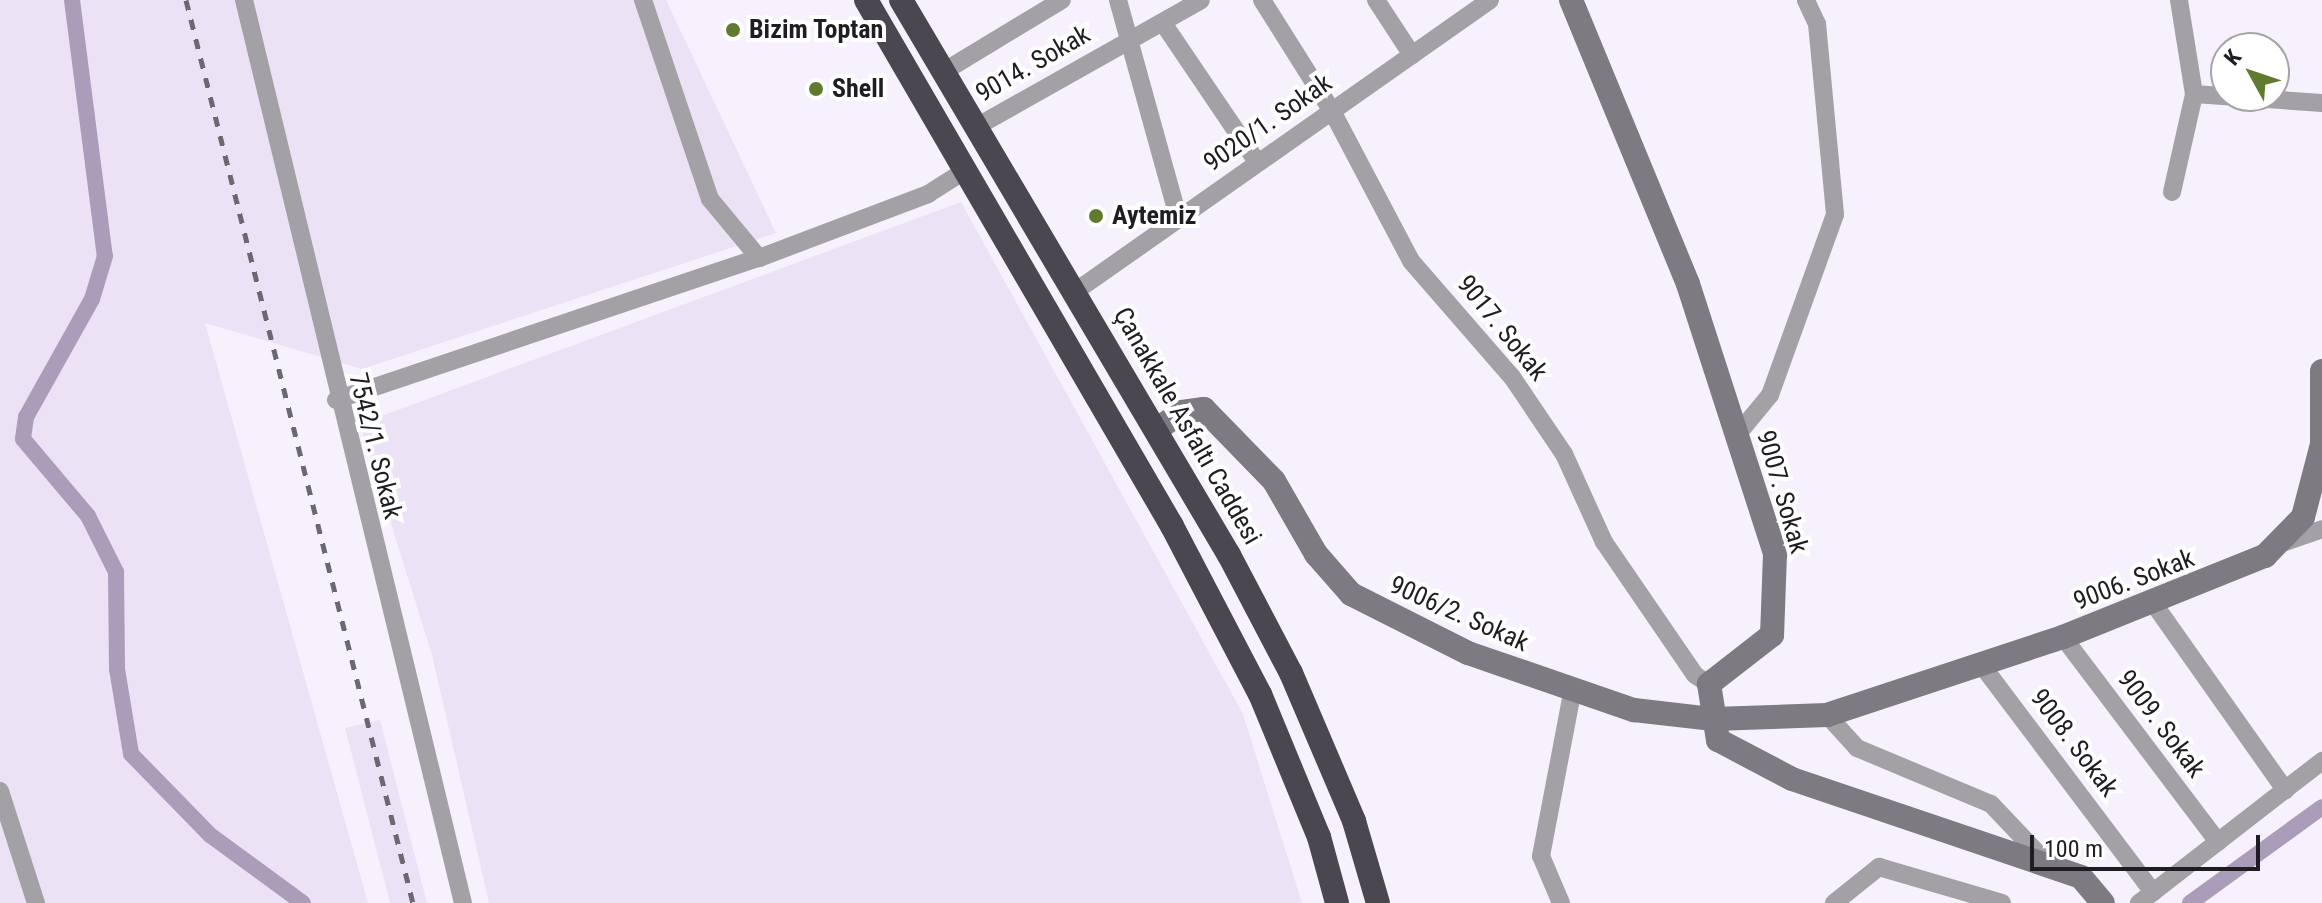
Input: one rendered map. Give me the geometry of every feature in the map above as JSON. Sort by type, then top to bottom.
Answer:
[{"type":"highway","points":[[866,0],[1172,526],[1260,694],[1319,837],[1337,903]]},
{"type":"highway","name":"Çanakkale Asfaltı Caddesi","points":[[901,0],[1159,428],[1291,673],[1354,821],[1378,903]]},
{"type":"street","name":"7542/1. Sokak","points":[[244,0],[336,400],[463,903]]},
{"type":"street","points":[[643,0],[710,199],[759,258]]},
{"type":"street","points":[[943,72],[1062,0]]},
{"type":"street","points":[[1118,0],[1178,217]]},
{"type":"street","name":"9014. Sokak","points":[[976,127],[1201,0]]},
{"type":"street","name":"9017. Sokak","points":[[1262,0],[1332,111],[1411,261],[1512,377],[1564,454],[1604,542],[1695,675],[1709,684]]},
{"type":"street","points":[[1376,0],[1412,55]]},
{"type":"street","name":"9020/1. Sokak","points":[[1076,291],[1490,0]]},
{"type":"street","name":"9007. Sokak","points":[[1571,0],[1688,284],[1775,554],[1778,611],[1772,635],[1709,684]]},
{"type":"street","points":[[1737,435],[1770,395],[1835,214],[1817,24],[1806,0]]},
{"type":"street","points":[[2172,192],[2194,94],[2179,0]]},
{"type":"street","points":[[1163,23],[1257,162]]},
{"type":"street","points":[[2194,94],[2322,103]]},
{"type":"street","points":[[336,400],[759,258],[928,194],[966,170]]},
{"type":"street","points":[[2285,542],[2303,517],[2322,444],[2322,371]]},
{"type":"street","name":"9006/2. Sokak","points":[[1159,428],[1182,412],[1204,409],[1274,481],[1316,554],[1351,594],[1468,653],[1572,693],[1713,719],[1827,715]]},
{"type":"street","points":[[2285,542],[2322,529]]},
{"type":"street","name":"9006. Sokak","points":[[1827,715],[2154,604],[2285,542]]},
{"type":"street","points":[[2154,604],[2285,790]]},
{"type":"street","name":"9009. Sokak","points":[[2063,637],[2218,842]]},
{"type":"street","name":"9008. Sokak","points":[[1981,664],[2146,898]]},
{"type":"street","points":[[1709,684],[1718,740],[1733,753],[1792,779],[2047,863],[2081,877],[2103,903]]},
{"type":"street","points":[[1561,903],[1541,856],[1572,693]]},
{"type":"street","points":[[1827,715],[1857,748],[1991,804],[2047,863]]},
{"type":"street","points":[[2146,898],[2322,761]]},
{"type":"street","points":[[0,791],[36,903]]},
{"type":"street","points":[[1834,903],[1879,867],[2002,903]]},
{"type":"shaded area","points":[[0,0],[666,0],[776,233],[362,369],[205,323],[368,903],[0,903]]},
{"type":"shaded area","points":[[961,202],[1243,714],[1302,903],[489,903],[432,655],[360,424]]},
{"type":"shaded area","points":[[380,720],[427,903],[390,903],[345,728]]},
{"type":"waterway","points":[[72,0],[105,256],[92,299],[26,417],[23,439],[88,516],[116,572],[117,669],[131,754],[210,835],[303,903]]},
{"type":"waterway","points":[[2190,903],[2322,807]]},
{"type":"railway","points":[[186,0],[413,903]]},
{"type":"place","name":"Bizim Toptan","points":[[733,30]]},
{"type":"place","name":"Shell","points":[[816,89]]},
{"type":"place","name":"Aytemiz","points":[[1096,216]]}]
